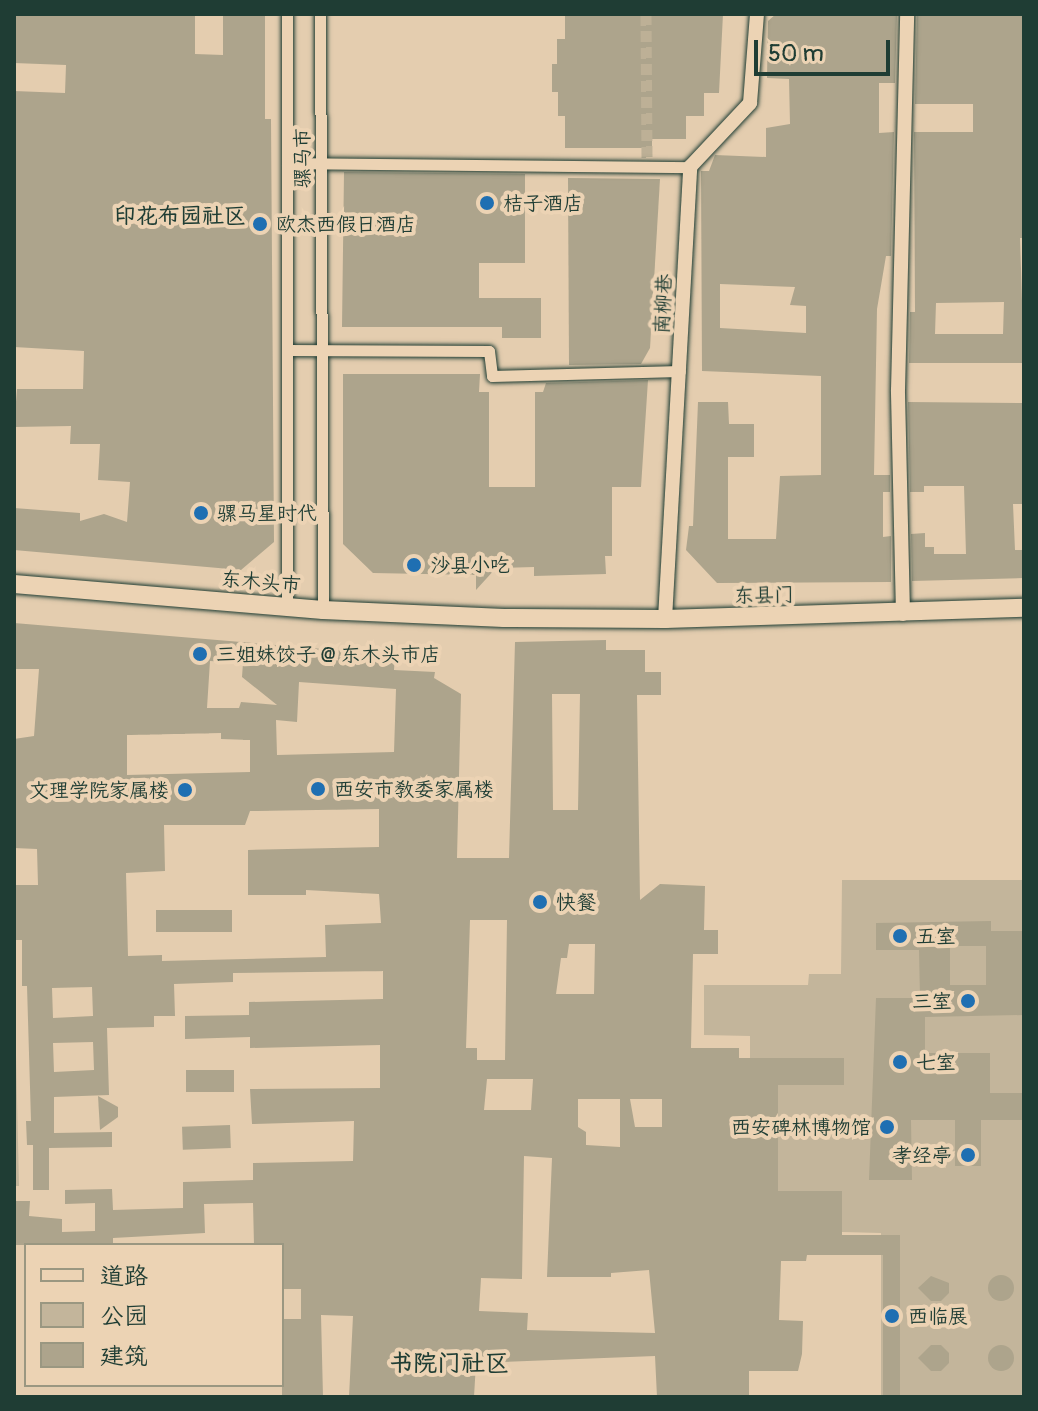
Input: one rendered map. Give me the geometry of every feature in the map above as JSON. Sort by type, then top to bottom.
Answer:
[{"type":"street","name":"骡马市","points":[[287,14],[287,607]]},
{"type":"street","name":"骡马市","points":[[320,14],[323,610]]},
{"type":"street","points":[[287,163],[690,167],[750,103],[757,14]]},
{"type":"street","points":[[903,614],[898,390],[907,14]]},
{"type":"street","name":"南柳巷","points":[[665,619],[690,167]]},
{"type":"street","points":[[287,350],[489,351],[492,376],[680,371]]},
{"type":"street","name":"东木头市","points":[[14,584],[323,610],[504,618]]},
{"type":"street","name":"东县门","points":[[504,618],[665,619],[1024,608]]},
{"type":"green space","name":"西安碑林博物馆","points":[[842,880],[1024,880],[1024,1397],[881,1397],[881,1233],[842,1232],[842,1219],[750,1219],[750,1036],[704,1035],[704,985],[808,985],[809,974],[841,974]]},
{"type":"green space","points":[[14,967],[19,1186],[14,1186]]},
{"type":"building","points":[[14,14],[195,14],[195,54],[223,55],[223,14],[265,14],[265,119],[271,119],[274,542],[241,570],[14,550],[14,508],[80,513],[80,521],[104,514],[127,522],[130,482],[98,480],[100,444],[70,444],[71,426],[14,427],[17,389],[83,389],[84,351],[14,347],[14,91],[65,93],[66,65],[14,63]]},
{"type":"building","points":[[565,14],[723,14],[719,93],[704,93],[704,116],[686,116],[686,139],[652,139],[652,148],[565,148],[565,116],[558,116],[558,92],[552,92],[552,64],[557,64],[557,39],[565,39]]},
{"type":"building","points":[[776,14],[897,14],[895,83],[879,83],[879,133],[894,132],[891,256],[886,256],[877,309],[874,475],[890,475],[890,492],[883,492],[883,537],[891,536],[891,582],[717,583],[686,550],[689,526],[693,526],[698,402],[728,402],[729,424],[754,424],[754,457],[728,457],[728,539],[776,539],[780,476],[821,475],[821,376],[702,371],[701,171],[709,171],[715,155],[766,157],[766,128],[790,124],[789,79],[767,78],[768,21]],"holes":[[[720,284],[795,287],[790,305],[806,306],[806,333],[720,328]]]},
{"type":"building","points":[[917,14],[1024,14],[1024,238],[1020,238],[1024,363],[909,363],[910,312],[915,312],[914,132],[973,132],[973,104],[915,104]],"holes":[[[1004,302],[1003,334],[935,334],[936,303]]]},
{"type":"building","points":[[344,172],[525,174],[525,263],[479,263],[479,298],[541,298],[541,338],[502,338],[502,327],[342,327]]},
{"type":"building","points":[[568,178],[660,179],[650,348],[641,364],[569,365]]},
{"type":"building","points":[[343,374],[480,374],[479,392],[489,392],[489,487],[535,487],[535,392],[543,392],[546,383],[648,380],[641,487],[612,487],[612,556],[605,556],[606,574],[534,576],[534,567],[496,568],[476,590],[476,575],[373,573],[343,544]]},
{"type":"building","points":[[908,402],[1024,403],[1024,504],[1013,504],[1015,550],[1024,550],[1024,578],[912,581],[911,534],[925,533],[925,547],[934,547],[934,554],[966,554],[964,486],[924,486],[924,492],[910,492]]},
{"type":"building","points":[[14,623],[395,655],[394,670],[435,672],[434,678],[461,694],[457,858],[509,858],[515,642],[606,640],[606,650],[645,650],[645,672],[661,672],[661,695],[637,695],[640,900],[660,884],[705,886],[704,930],[718,930],[718,954],[693,954],[691,1048],[739,1048],[739,1058],[844,1058],[844,1085],[778,1085],[778,1191],[842,1191],[842,1235],[900,1235],[900,1397],[883,1397],[883,1255],[807,1255],[806,1261],[781,1261],[779,1320],[803,1321],[798,1371],[749,1371],[749,1397],[657,1397],[655,1356],[476,1363],[474,1397],[349,1397],[353,1316],[321,1315],[323,1397],[282,1397],[284,1319],[301,1319],[301,1289],[284,1289],[284,1243],[254,1243],[253,1203],[204,1204],[205,1233],[113,1238],[113,1243],[14,1245],[14,1201],[30,1201],[29,1216],[62,1219],[62,1232],[95,1231],[95,1203],[65,1204],[65,1190],[112,1189],[113,1210],[183,1208],[183,1182],[253,1180],[253,1163],[353,1161],[354,1121],[252,1124],[250,1089],[380,1088],[380,1045],[250,1048],[250,1037],[185,1039],[185,1016],[249,1015],[249,1002],[383,999],[383,971],[233,973],[233,982],[174,984],[175,1016],[154,1016],[154,1027],[107,1028],[109,1095],[54,1097],[54,1133],[112,1132],[112,1147],[49,1148],[49,1190],[33,1190],[33,1145],[27,1145],[26,1121],[31,1121],[27,986],[22,986],[22,940],[14,940],[14,885],[38,885],[37,849],[14,848],[14,739],[34,736],[39,669],[14,669]],"holes":[[[210,661],[243,663],[242,677],[277,705],[241,702],[239,708],[207,708]],[[299,682],[396,689],[394,752],[277,755],[276,720],[297,722]],[[552,694],[580,694],[578,810],[553,810]],[[221,733],[221,739],[250,740],[250,772],[127,775],[127,735]],[[379,809],[379,847],[248,850],[248,895],[306,895],[306,890],[379,894],[381,923],[325,925],[326,957],[162,961],[162,955],[128,956],[126,873],[165,871],[164,825],[245,825],[250,811]],[[470,920],[507,920],[505,1060],[477,1060],[477,1048],[466,1048]],[[569,944],[595,944],[594,994],[556,994],[561,958],[567,958]],[[92,987],[93,1016],[53,1018],[52,988]],[[93,1042],[94,1070],[54,1072],[53,1043]],[[487,1079],[533,1079],[531,1110],[484,1110]],[[578,1099],[620,1099],[620,1147],[586,1145],[586,1132],[578,1127]],[[630,1099],[662,1099],[662,1127],[635,1127]],[[524,1156],[552,1158],[547,1277],[611,1277],[611,1273],[649,1270],[655,1333],[527,1330],[528,1313],[479,1311],[481,1278],[522,1279]]]},
{"type":"building","points":[[156,910],[232,910],[232,932],[156,932]]},
{"type":"building","points":[[991,921],[991,931],[1024,931],[1024,1015],[925,1017],[925,1053],[990,1053],[990,1093],[1024,1093],[1024,1120],[981,1120],[981,1166],[955,1166],[955,1120],[911,1120],[912,1180],[869,1180],[876,998],[920,998],[919,950],[876,950],[876,923]],"holes":[[[950,946],[986,946],[986,985],[950,985]]]},
{"type":"building","points":[[186,1070],[234,1070],[234,1092],[186,1092]]},
{"type":"building","points":[[98,1096],[118,1107],[118,1117],[100,1130]]},
{"type":"building","points":[[230,1125],[231,1148],[183,1150],[182,1127]]},
{"type":"building","points":[[1001,1275],[1010,1279],[1014,1288],[1010,1297],[1001,1301],[992,1297],[988,1288],[992,1279]]},
{"type":"building","points":[[931,1276],[949,1283],[949,1293],[941,1301],[931,1301],[918,1288]]},
{"type":"building","points":[[931,1345],[941,1345],[949,1353],[949,1363],[941,1371],[931,1371],[918,1358]]},
{"type":"building","points":[[1001,1345],[1010,1349],[1014,1358],[1010,1367],[1001,1371],[992,1367],[988,1358],[992,1349]]},
{"type":"tunnel","points":[[646,14],[647,167]]},
{"type":"place","name":"桔子酒店","points":[[487,203]]},
{"type":"place","name":"欧杰西假日酒店","points":[[260,224]]},
{"type":"place","name":"骡马星时代","points":[[201,513]]},
{"type":"place","name":"沙县小吃","points":[[414,565]]},
{"type":"place","name":"三姐妹饺子 @ 东木头市店","points":[[200,654]]},
{"type":"place","name":"西安市教委家属楼","points":[[318,789]]},
{"type":"place","name":"文理学院家属楼","points":[[185,790]]},
{"type":"place","name":"快餐","points":[[540,902]]},
{"type":"place","name":"五室","points":[[900,936]]},
{"type":"place","name":"三室","points":[[968,1001]]},
{"type":"place","name":"七室","points":[[900,1062]]},
{"type":"place","name":"西安碑林博物馆","points":[[887,1127]]},
{"type":"place","name":"孝经亭","points":[[968,1155]]},
{"type":"place","name":"西临展","points":[[892,1316]]},
{"type":"district","name":"印花布园社区","points":[[180,217]]},
{"type":"district","name":"书院门社区","points":[[449,1364]]}]
